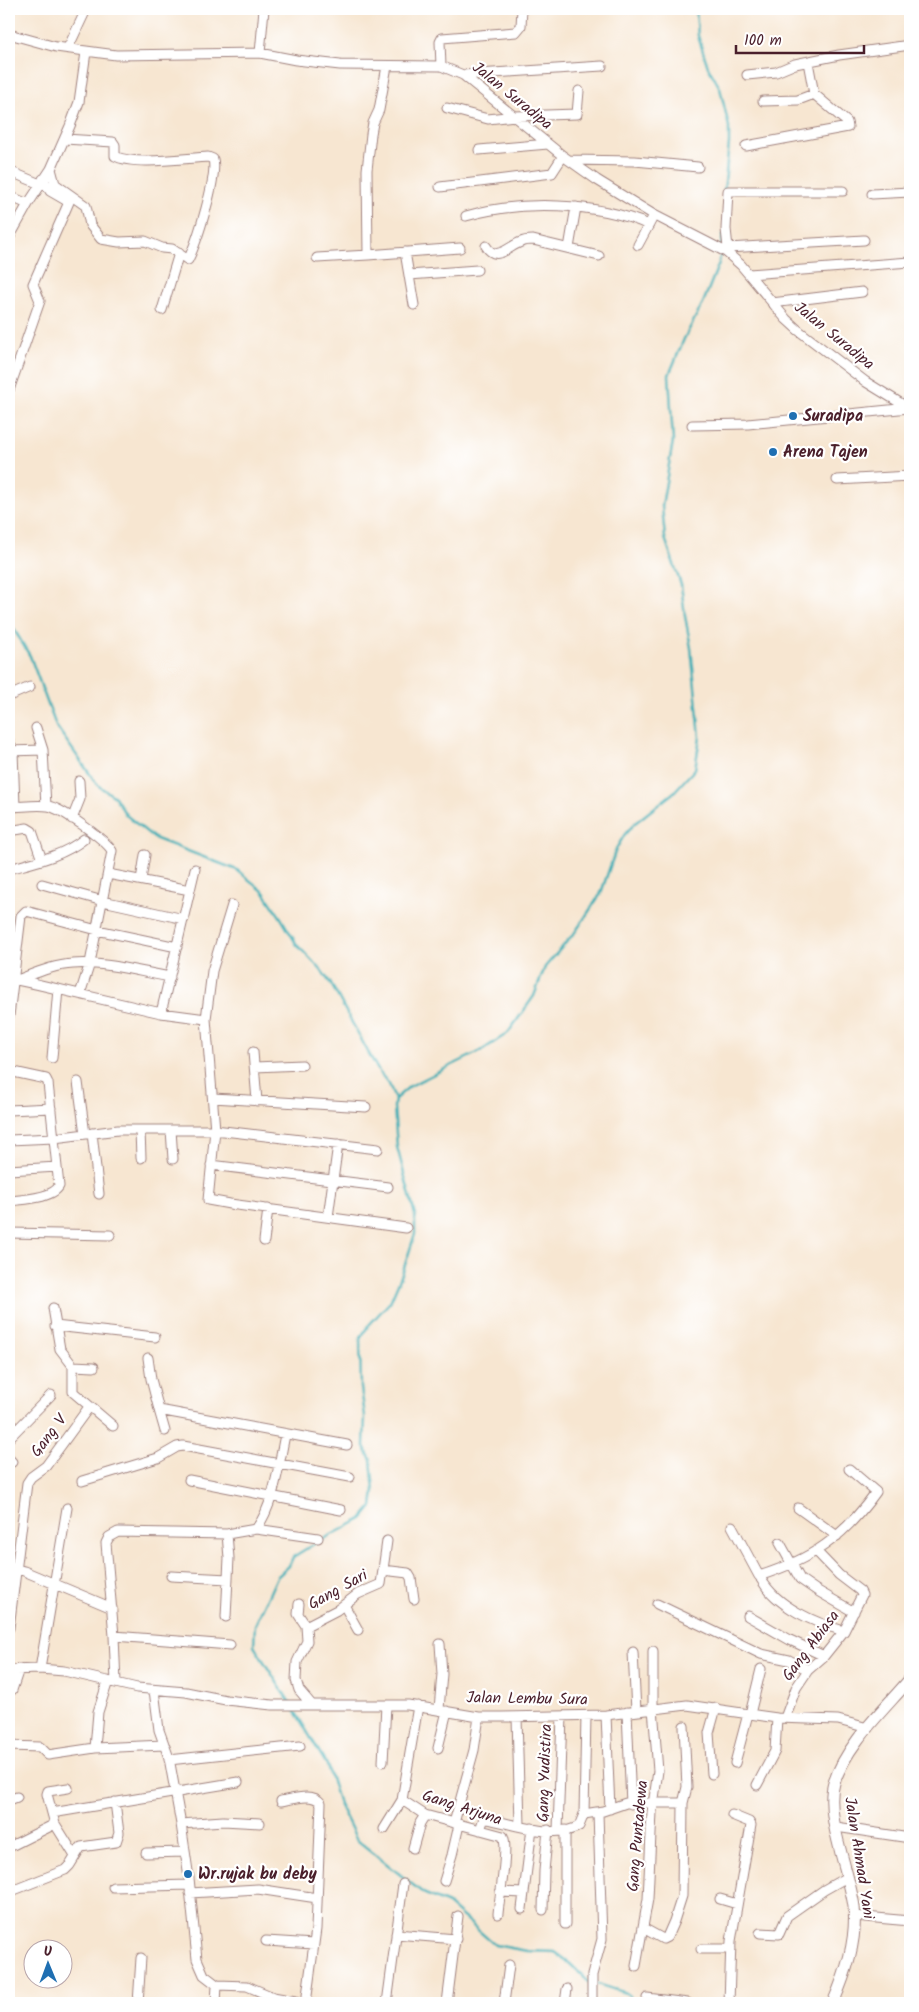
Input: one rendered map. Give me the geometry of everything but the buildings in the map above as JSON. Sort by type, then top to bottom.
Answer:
[{"type":"main road","name":"Jalan Ahmad Yani","points":[[833,2003],[850,1955],[854,1916],[836,1827],[832,1800],[834,1784],[850,1752],[910,1679]]},
{"type":"street","points":[[68,48],[84,14],[84,9]]},
{"type":"street","points":[[260,53],[264,9]]},
{"type":"street","points":[[441,66],[440,42],[442,38],[516,32],[520,26],[522,9]]},
{"type":"street","name":"Jalan Suradipa","points":[[9,34],[36,43],[116,55],[260,53],[319,64],[441,66],[463,75],[548,144],[597,180],[654,215],[728,251],[772,303],[798,330],[866,382],[909,408]]},
{"type":"street","points":[[747,75],[776,72],[808,62],[867,50],[910,45]]},
{"type":"street","points":[[9,238],[51,169],[65,139],[79,102],[86,52]]},
{"type":"street","points":[[746,146],[847,128],[847,122],[814,94],[808,62]]},
{"type":"street","points":[[368,255],[367,170],[373,123],[379,110],[387,66]]},
{"type":"street","points":[[463,75],[602,66]]},
{"type":"street","points":[[447,108],[480,118],[499,119],[515,116],[577,114],[578,91]]},
{"type":"street","points":[[763,101],[798,100],[814,94]]},
{"type":"street","points":[[51,169],[55,184],[86,206],[90,225],[102,239],[119,242],[145,241],[162,248],[172,249],[188,260],[193,250],[213,177],[213,158],[126,159],[115,156],[115,144],[113,142],[65,139]]},
{"type":"street","points":[[479,150],[548,144]]},
{"type":"street","points":[[440,187],[552,173],[566,158],[635,161],[698,167]]},
{"type":"street","points":[[9,171],[42,182],[50,191],[70,202],[33,284],[40,301],[9,390]]},
{"type":"street","points":[[843,191],[728,191],[726,229],[728,251],[864,240]]},
{"type":"street","points":[[872,194],[910,192]]},
{"type":"street","points":[[9,196],[28,204]]},
{"type":"street","points":[[466,216],[481,212],[524,207],[576,207],[635,218],[649,224]]},
{"type":"street","points":[[569,248],[576,207]]},
{"type":"street","points":[[638,245],[654,215]]},
{"type":"street","points":[[486,246],[493,253],[500,254],[523,241],[533,240],[599,256]]},
{"type":"street","points":[[316,258],[460,248]]},
{"type":"street","points":[[405,252],[414,305]]},
{"type":"street","points":[[162,310],[178,253]]},
{"type":"street","points":[[749,274],[910,262]]},
{"type":"street","points":[[409,275],[477,270]]},
{"type":"street","points":[[772,303],[862,292]]},
{"type":"street","points":[[692,426],[748,424],[909,408]]},
{"type":"street","points":[[837,480],[910,476]]},
{"type":"street","points":[[9,696],[30,687]]},
{"type":"street","points":[[36,728],[43,750],[46,806]]},
{"type":"street","points":[[9,741],[11,751],[12,807],[51,807],[95,834],[111,848],[112,854],[90,964],[80,994]]},
{"type":"street","points":[[11,751],[43,750]]},
{"type":"street","points":[[72,819],[80,799],[79,781]]},
{"type":"street","points":[[9,831],[27,828],[32,831],[42,860]]},
{"type":"street","points":[[9,869],[42,860],[68,850],[84,839]]},
{"type":"street","points":[[141,880],[145,855]]},
{"type":"street","points":[[161,1013],[195,869]]},
{"type":"street","points":[[108,874],[190,890]]},
{"type":"street","points":[[42,884],[103,901],[184,919]]},
{"type":"street","points":[[232,904],[212,971],[206,1018],[215,1130],[208,1200],[406,1228]]},
{"type":"street","points":[[9,1016],[24,912],[28,911],[96,930],[177,947]]},
{"type":"street","points":[[13,982],[51,967],[74,964],[90,964],[170,976]]},
{"type":"street","points":[[13,982],[58,989],[161,1013],[206,1018]]},
{"type":"street","points":[[52,1058],[58,989]]},
{"type":"street","points":[[254,1052],[257,1101]]},
{"type":"street","points":[[254,1067],[302,1065]]},
{"type":"street","points":[[9,1071],[46,1079],[48,1082],[59,1186],[56,1192],[27,1200],[9,1201]]},
{"type":"street","points":[[78,1082],[99,1194]]},
{"type":"street","points":[[213,1098],[366,1107]]},
{"type":"street","points":[[9,1110],[51,1108]]},
{"type":"street","points":[[140,1130],[141,1158]]},
{"type":"street","points":[[9,1140],[140,1130],[215,1130],[378,1149]]},
{"type":"street","points":[[171,1130],[173,1159]]},
{"type":"street","points":[[328,1217],[338,1144]]},
{"type":"street","points":[[211,1166],[388,1187]]},
{"type":"street","points":[[9,1170],[57,1167]]},
{"type":"street","points":[[264,1241],[268,1209]]},
{"type":"street","points":[[9,1233],[110,1235]]},
{"type":"street","points":[[53,1308],[60,1349],[73,1366],[73,1392],[113,1426]]},
{"type":"street","points":[[55,1326],[155,1337]]},
{"type":"street","points":[[148,1358],[152,1387],[165,1431]]},
{"type":"street","points":[[73,1366],[94,1367]]},
{"type":"street","points":[[9,1438],[24,1425],[51,1395]]},
{"type":"street","name":"Gang V","points":[[9,1628],[13,1568],[28,1479],[46,1466],[89,1407]]},
{"type":"street","points":[[159,1410],[285,1435],[347,1445]]},
{"type":"street","points":[[256,1529],[262,1520],[271,1496],[285,1435]]},
{"type":"street","points":[[82,1481],[158,1458],[177,1447],[183,1446],[350,1477]]},
{"type":"street","points":[[732,1526],[759,1576],[791,1565],[837,1536],[855,1519],[876,1492],[849,1468]]},
{"type":"street","points":[[189,1480],[341,1510]]},
{"type":"street","points":[[40,1669],[67,1508]]},
{"type":"street","points":[[798,1508],[837,1536]]},
{"type":"street","points":[[95,1748],[98,1712],[112,1682],[114,1636],[106,1542],[113,1534],[128,1532],[227,1534],[256,1529],[318,1538]]},
{"type":"street","points":[[226,1617],[228,1579],[227,1534]]},
{"type":"street","points":[[388,1541],[383,1570],[408,1574],[411,1578],[414,1599]]},
{"type":"street","points":[[780,1544],[800,1579],[854,1612]]},
{"type":"street","name":"Gang Abiasa","points":[[757,1785],[775,1751],[781,1718],[794,1693],[808,1670],[824,1656],[844,1631],[862,1597],[862,1593],[839,1575],[816,1551]]},
{"type":"street","points":[[13,1568],[112,1608]]},
{"type":"street","name":"Gang Sari","points":[[309,1705],[299,1690],[296,1680],[298,1662],[306,1641],[306,1626],[344,1605],[358,1594],[381,1584],[383,1570]]},
{"type":"street","points":[[171,1576],[228,1579]]},
{"type":"street","points":[[761,1579],[772,1594],[788,1606],[844,1631]]},
{"type":"street","points":[[299,1604],[298,1614],[306,1626]]},
{"type":"street","points":[[657,1604],[761,1654],[792,1661],[808,1670]]},
{"type":"street","points":[[344,1605],[358,1630]]},
{"type":"street","points":[[748,1616],[790,1640],[824,1656]]},
{"type":"street","points":[[114,1636],[230,1644]]},
{"type":"street","points":[[438,1748],[443,1710],[440,1644]]},
{"type":"street","name":"Gang Puntadewa","points":[[636,1966],[648,1899],[653,1804],[659,1763],[653,1708],[652,1651]]},
{"type":"street","points":[[631,1804],[633,1652]]},
{"type":"street","points":[[9,1692],[12,1690],[18,1669]]},
{"type":"street","name":"Jalan Lembu Sura","points":[[9,1670],[40,1669],[64,1672],[154,1690],[186,1692],[226,1700],[272,1705],[386,1704],[418,1706],[479,1717],[606,1715],[687,1705],[781,1718],[838,1720],[868,1728]]},
{"type":"street","points":[[735,1763],[761,1669]]},
{"type":"street","points":[[154,1690],[159,1730],[169,1760],[181,1824],[197,1959],[204,1975],[217,1985],[247,1986],[274,1997],[303,2003],[314,1944],[321,1803],[318,1799],[312,1797],[281,1801]]},
{"type":"street","points":[[383,1762],[386,1704]]},
{"type":"street","name":"Gang Arjuna","points":[[418,1706],[402,1800],[425,1815],[503,1836],[505,1840],[498,1914]]},
{"type":"street","points":[[712,1774],[709,1733],[716,1708]]},
{"type":"street","points":[[606,1715],[610,1809]]},
{"type":"street","name":"Gang Yudistira","points":[[562,1716],[562,1830],[565,1924]]},
{"type":"street","points":[[480,1830],[484,1818],[548,1830],[562,1830],[579,1826],[584,1814],[586,1716]]},
{"type":"street","points":[[444,1881],[452,1855],[479,1717]]},
{"type":"street","points":[[517,1717],[520,1825]]},
{"type":"street","points":[[643,1928],[663,1939],[667,1937],[681,1902],[683,1887],[683,1804],[687,1787],[684,1726]]},
{"type":"street","points":[[9,1746],[40,1747],[48,1755],[95,1748],[164,1745]]},
{"type":"street","points":[[169,1760],[300,1746]]},
{"type":"street","points":[[52,1813],[238,1782]]},
{"type":"street","points":[[68,1788],[48,1791],[47,1794],[55,1824],[74,1856]]},
{"type":"street","points":[[384,1829],[402,1800]]},
{"type":"street","points":[[9,1892],[65,1870],[78,1850],[85,1846],[110,1843],[118,1840],[115,1802]]},
{"type":"street","points":[[584,1814],[610,1809],[622,1804],[683,1804]]},
{"type":"street","points":[[592,2003],[592,1975],[602,1939],[598,1813]]},
{"type":"street","points":[[413,1848],[420,1823],[425,1815]]},
{"type":"street","points":[[729,2003],[731,1949],[751,1825],[749,1822],[732,1815]]},
{"type":"street","points":[[181,1824],[223,1821],[260,1823]]},
{"type":"street","points":[[9,1846],[55,1824]]},
{"type":"street","points":[[836,1827],[910,1838]]},
{"type":"street","points":[[522,1909],[532,1828]]},
{"type":"street","points":[[542,1910],[548,1830]]},
{"type":"street","points":[[146,1853],[185,1852]]},
{"type":"street","points":[[760,1933],[779,1934],[787,1916],[824,1890],[847,1877]]},
{"type":"street","points":[[387,2003],[403,1884]]},
{"type":"street","points":[[113,1887],[258,1889],[317,1898]]},
{"type":"street","points":[[500,1892],[523,1893]]},
{"type":"street","points":[[720,1898],[737,1904]]},
{"type":"street","points":[[447,2003],[458,1916]]},
{"type":"street","points":[[854,1916],[910,1922]]},
{"type":"street","points":[[396,1934],[456,1939]]},
{"type":"street","points":[[266,1941],[314,1944]]},
{"type":"street","points":[[701,1949],[731,1949]]},
{"type":"street","points":[[138,2003],[141,1958]]},
{"type":"street","points":[[504,2003],[509,1965]]},
{"type":"street","points":[[216,2003],[217,1985]]},
{"type":"street","points":[[566,2003],[567,1988]]},
{"type":"street","points":[[647,1998],[688,2003]]},
{"type":"waterway","points":[[696,9],[698,36],[708,67],[720,88],[729,127],[724,192]]},
{"type":"waterway","points":[[721,246],[723,235]]},
{"type":"waterway","points":[[290,1703],[254,1646],[255,1625],[277,1577],[289,1566],[293,1557],[362,1519],[372,1507],[374,1491],[371,1460],[364,1446],[365,1416],[361,1388],[360,1339],[368,1326],[390,1302],[402,1274],[415,1234],[415,1215],[397,1147],[395,1099],[410,1086],[481,1051],[508,1033],[534,996],[545,967],[576,931],[601,893],[616,849],[625,834],[635,823],[673,793],[695,769],[700,737],[691,648],[681,585],[665,538],[662,506],[673,441],[669,375],[684,339],[703,303],[719,263],[721,252]]},
{"type":"waterway","points":[[9,621],[30,656],[56,726],[94,780],[100,787],[115,797],[126,815],[154,838],[237,870],[263,891],[297,945],[321,970],[331,984],[379,1072],[389,1084],[395,1099]]},
{"type":"waterway","points":[[293,1708],[327,1765],[339,1804],[357,1840],[423,1893],[448,1904],[495,1945],[527,1951],[555,1952],[589,1982]]},
{"type":"waterway","points":[[594,1983],[626,1993],[630,1996],[632,2003]]},
{"type":"place","name":"Suradipa","points":[[793,416]]},
{"type":"place","name":"Arena Tajen","points":[[773,452]]},
{"type":"place","name":"Wr.rujak bu deby","points":[[188,1874]]}]
